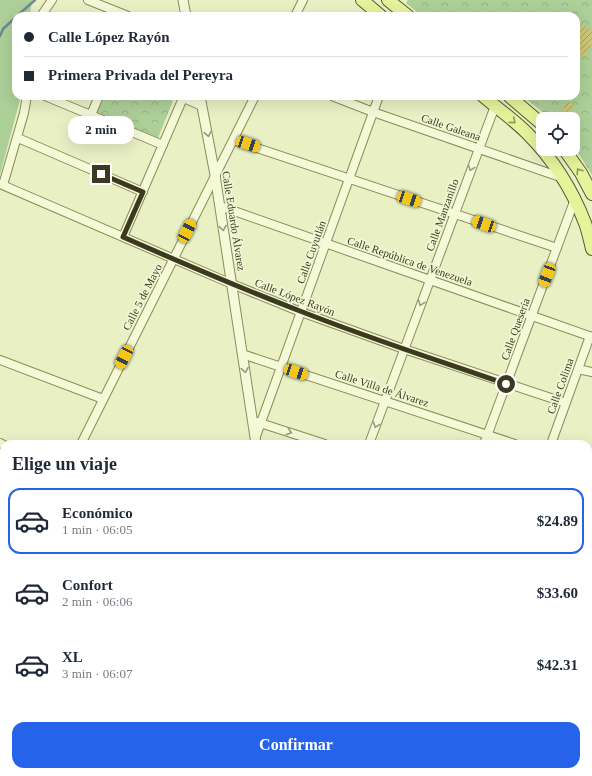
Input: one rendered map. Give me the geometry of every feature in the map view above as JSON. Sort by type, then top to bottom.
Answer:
[{"type":"main road","points":[[362,0],[376,12]]},
{"type":"main road","points":[[388,0],[403,12]]},
{"type":"main road","points":[[488,100],[526,132],[547,154],[564,178],[575,199],[585,224],[592,249]]},
{"type":"main road","points":[[514,100],[536,119]]},
{"type":"main road","points":[[569,156],[581,173],[592,194]]},
{"type":"street","points":[[44,12],[52,0]]},
{"type":"street","points":[[88,0],[118,12]]},
{"type":"street","points":[[183,0],[185,12]]},
{"type":"street","points":[[297,12],[303,0]]},
{"type":"street","points":[[2,184],[18,138],[26,100]]},
{"type":"street","points":[[55,100],[163,145]]},
{"type":"street","points":[[91,115],[97,100]]},
{"type":"street","points":[[123,237],[163,145],[179,100]]},
{"type":"street","points":[[187,100],[202,106]]},
{"type":"street","name":"Calle Eduardo Álvarez","points":[[201,100],[215,175],[242,354],[257,422],[256,440]]},
{"type":"street","name":"Calle 5 de Mayo","points":[[83,440],[253,100]]},
{"type":"street","name":"Calle Galeana","points":[[342,100],[564,178]]},
{"type":"street","name":"Calle Cuyutlán","points":[[257,422],[281,367],[378,100]]},
{"type":"street","name":"Calle Manzanillo","points":[[370,440],[495,106]]},
{"type":"street","points":[[18,138],[143,192]]},
{"type":"street","points":[[233,140],[557,248]]},
{"type":"street","name":"Calle López Rayón","points":[[2,184],[173,259],[301,312],[404,349],[566,403]]},
{"type":"street","name":"Calle Quesería","points":[[485,440],[575,199]]},
{"type":"street","name":"Calle República de Venezuela","points":[[220,206],[591,337]]},
{"type":"street","name":"Calle Colima","points":[[553,440],[578,369],[591,337]]},
{"type":"street","name":"Calle Villa de Álvarez","points":[[242,354],[503,440]]},
{"type":"street","points":[[0,360],[103,399]]},
{"type":"street","points":[[578,369],[592,372]]},
{"type":"street","points":[[257,422],[313,440]]},
{"type":"green space","points":[[0,0],[32,0],[30,12],[12,12],[12,100],[20,100],[0,175]]},
{"type":"green space","points":[[408,0],[592,0],[592,175],[580,156],[580,112],[542,112],[527,100],[580,100],[580,12],[417,12],[406,3]]},
{"type":"green space","points":[[102,100],[173,101],[158,138],[97,113]]},
{"type":"building","points":[[580,24],[592,30],[592,43],[585,57],[580,54]]},
{"type":"building","points":[[568,101],[574,105],[569,112],[562,111]]},
{"type":"waterway","points":[[22,12],[35,0]]},
{"type":"waterway","points":[[0,36],[3,29],[12,21]]},
{"type":"route","points":[[101,174],[143,192],[123,237],[301,312],[506,384]]}]
